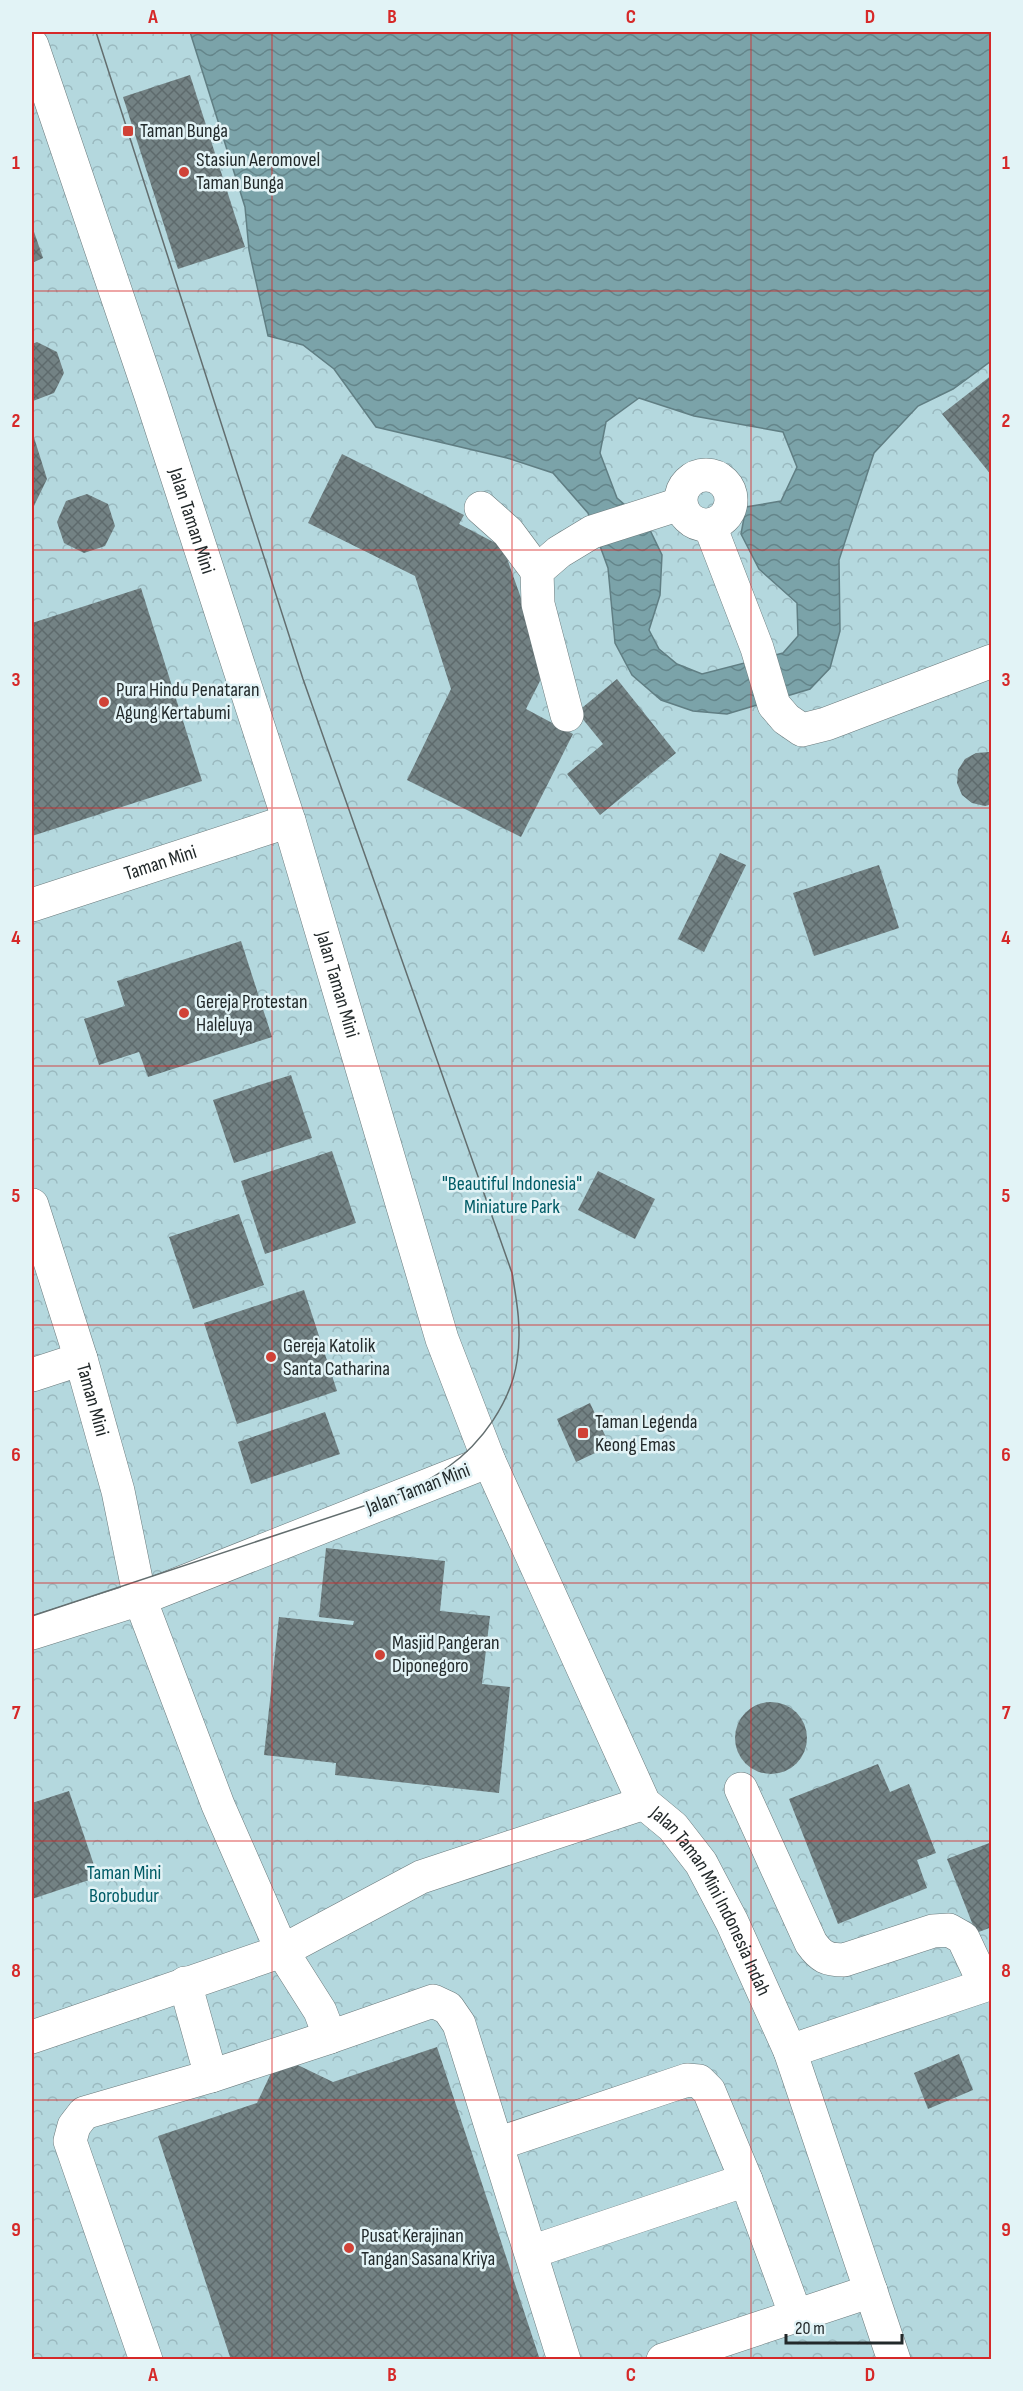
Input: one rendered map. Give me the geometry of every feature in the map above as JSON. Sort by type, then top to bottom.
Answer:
[{"type":"lane","name":"Jalan Taman Mini","points":[[32,45],[151,396],[289,821],[442,1340],[489,1461],[140,1599],[32,1634]]},
{"type":"lane","points":[[702,474],[715,475],[726,483],[731,496],[730,509],[722,520],[710,526],[696,524],[686,516],[680,504],[681,490],[689,480],[702,474]]},
{"type":"lane","points":[[537,571],[559,552],[592,532],[680,504]]},
{"type":"lane","points":[[481,508],[508,532],[537,571],[538,604],[567,715]]},
{"type":"lane","points":[[710,526],[757,648],[774,705],[786,719],[802,730],[826,724],[992,661]]},
{"type":"lane","name":"Taman Mini","points":[[32,905],[289,821]]},
{"type":"lane","name":"Taman Mini","points":[[32,1205],[81,1359],[118,1491],[140,1599],[218,1805],[282,1951],[320,2011],[330,2037]]},
{"type":"lane","points":[[32,1375],[81,1359]]},
{"type":"lane","name":"Jalan Taman Mini Indonesia Indah","points":[[489,1461],[644,1803],[673,1827],[701,1863],[732,1922],[790,2051],[894,2360]]},
{"type":"lane","points":[[741,1789],[819,1955],[829,1960],[844,1960],[933,1931],[949,1930],[963,1938],[988,1984],[790,2051]]},
{"type":"lane","points":[[32,2037],[282,1951],[421,1877],[644,1803]]},
{"type":"lane","points":[[185,1983],[211,2076]]},
{"type":"lane","points":[[146,2360],[70,2141],[74,2126],[84,2113],[211,2076],[433,2001],[448,2008],[459,2024],[564,2360]]},
{"type":"lane","points":[[497,2144],[687,2080],[699,2081],[710,2091],[746,2180],[796,2316]]},
{"type":"lane","points":[[531,2253],[746,2180]]},
{"type":"lane","points":[[663,2360],[871,2291]]},
{"type":"green space","name":"\"Beautiful Indonesia\" Miniature Park","points":[[32,32],[991,32],[991,2359],[32,2360]]},
{"type":"water","points":[[190,32],[991,32],[991,361],[953,389],[918,406],[874,453],[839,560],[840,631],[830,668],[810,689],[727,714],[693,711],[661,700],[632,675],[615,643],[608,568],[588,513],[553,473],[507,458],[376,427],[334,369],[303,345],[268,336],[249,250],[245,207]],"holes":[[[639,398],[694,416],[783,432],[797,467],[781,501],[746,507],[741,534],[759,569],[797,603],[798,636],[783,653],[702,674],[677,664],[659,649],[649,630],[660,595],[662,555],[647,524],[617,498],[600,453],[606,422]]]},
{"type":"building","name":"Stasiun Aeromovel Taman Bunga","points":[[190,75],[245,247],[178,269],[123,97]]},
{"type":"building","points":[[32,226],[43,258],[32,263]]},
{"type":"building","points":[[37,342],[57,352],[64,373],[54,393],[33,401],[32,344]]},
{"type":"building","points":[[992,375],[992,476],[942,414]]},
{"type":"building","points":[[32,431],[47,479],[32,510]]},
{"type":"building","points":[[342,454],[464,515],[459,524],[503,547],[546,669],[526,709],[573,734],[521,837],[407,780],[451,689],[415,576],[308,523]]},
{"type":"building","points":[[87,494],[108,504],[115,526],[105,546],[84,553],[64,543],[57,522],[66,501]]},
{"type":"building","name":"Pura Hindu Penataran Agung Kertabumi","points":[[141,588],[202,781],[32,836],[32,623]]},
{"type":"building","points":[[617,679],[676,753],[600,815],[567,774],[603,744],[577,712]]},
{"type":"building","points":[[989,752],[992,754],[992,804],[985,806],[972,803],[962,795],[957,783],[958,770],[965,759],[976,753]]},
{"type":"building","points":[[720,853],[746,865],[704,952],[678,939]]},
{"type":"building","points":[[879,865],[899,928],[814,956],[793,893]]},
{"type":"building","name":"Gereja Protestan Haleluya","points":[[241,941],[272,1037],[148,1077],[139,1052],[99,1065],[84,1019],[125,1006],[117,981]]},
{"type":"building","points":[[291,1075],[312,1138],[234,1163],[213,1100]]},
{"type":"building","points":[[332,1151],[356,1223],[265,1254],[241,1181]]},
{"type":"building","points":[[598,1171],[655,1199],[635,1239],[578,1210]]},
{"type":"building","points":[[239,1214],[264,1285],[193,1309],[169,1237]]},
{"type":"building","name":"Gereja Katolik Santa Catharina","points":[[304,1290],[337,1391],[237,1424],[204,1323]]},
{"type":"building","points":[[590,1403],[610,1446],[576,1462],[557,1419]]},
{"type":"building","points":[[325,1412],[340,1454],[251,1484],[238,1442]]},
{"type":"building","name":"Masjid Pangeran Diponegoro","points":[[326,1548],[445,1561],[440,1611],[490,1616],[482,1684],[510,1687],[499,1793],[335,1775],[336,1763],[264,1755],[279,1617],[353,1625],[354,1621],[319,1617]]},
{"type":"building","points":[[771,1702],[785,1705],[797,1712],[804,1724],[807,1738],[804,1752],[797,1764],[785,1771],[771,1774],[757,1771],[745,1764],[738,1752],[735,1738],[738,1724],[745,1712],[757,1705]]},
{"type":"building","points":[[878,1764],[890,1792],[909,1784],[936,1853],[917,1860],[927,1888],[838,1924],[789,1799]]},
{"type":"building","points":[[69,1791],[98,1877],[32,1899],[32,1803]]},
{"type":"building","points":[[992,1842],[992,1927],[976,1933],[947,1859]]},
{"type":"building","name":"Pusat Kerajinan Tangan Sasana Kriya","points":[[437,2047],[540,2360],[231,2360],[158,2136],[257,2103],[279,2056],[333,2082]]},
{"type":"building","points":[[959,2054],[973,2090],[928,2109],[914,2073]]},
{"type":"tram line","points":[[32,1616],[409,1491],[460,1457],[483,1434],[501,1406],[514,1376],[519,1339],[512,1273],[303,679],[96,32]]},
{"type":"place","name":"Taman Bunga","points":[[128,131]]},
{"type":"place","name":"Stasiun Aeromovel Taman Bunga","points":[[184,172]]},
{"type":"place","name":"Pura Hindu Penataran Agung Kertabumi","points":[[104,702]]},
{"type":"place","name":"Gereja Protestan Haleluya","points":[[184,1013]]},
{"type":"place","name":"Gereja Katolik Santa Catharina","points":[[271,1357]]},
{"type":"place","name":"Taman Legenda Keong Emas","points":[[583,1433]]},
{"type":"place","name":"Masjid Pangeran Diponegoro","points":[[380,1655]]},
{"type":"place","name":"Pusat Kerajinan Tangan Sasana Kriya","points":[[349,2248]]},
{"type":"park label","name":"Taman Mini Borobudur","points":[[124,1884]]}]
